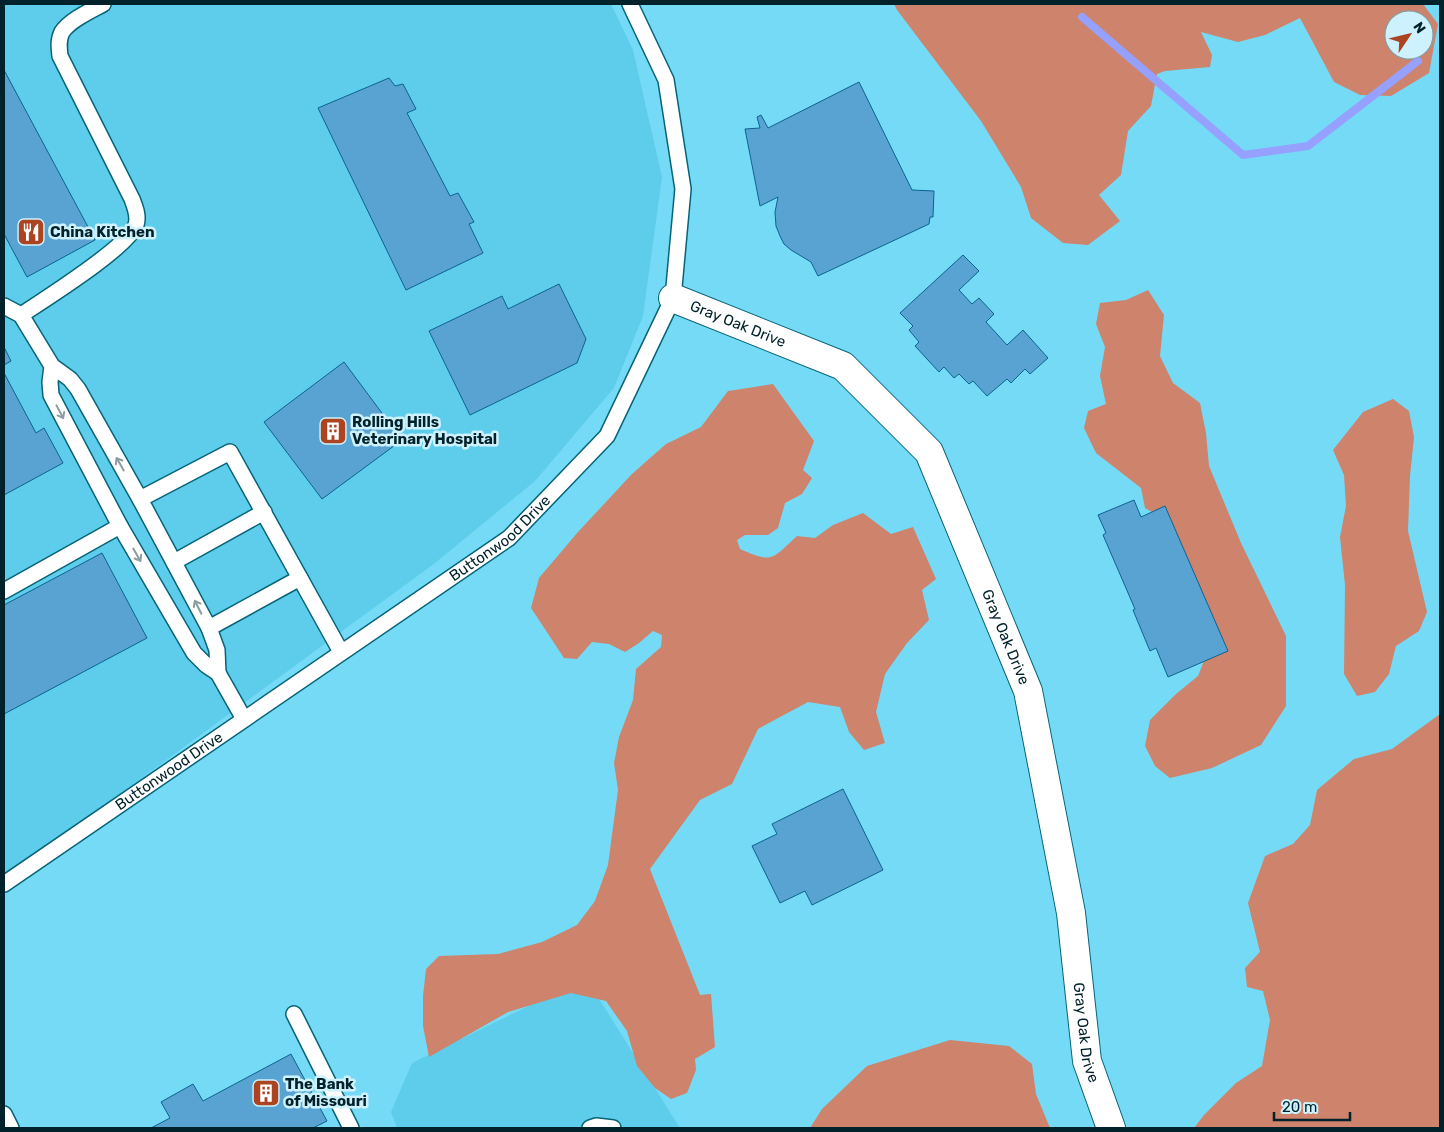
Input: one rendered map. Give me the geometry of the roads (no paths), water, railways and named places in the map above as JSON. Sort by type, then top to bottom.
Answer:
[{"type":"street","name":"Gray Oak Drive","points":[[673,298],[843,366],[929,452],[1028,691],[1071,913],[1088,1061],[1111,1128]]},
{"type":"lane","points":[[20,315],[101,260],[130,234],[137,224],[137,212],[132,199],[60,56],[59,44],[62,32],[72,23],[103,4]]},
{"type":"lane","name":"Buttonwood Drive","points":[[4,884],[509,538],[607,436],[673,298],[683,189],[666,80],[630,4]]},
{"type":"lane","points":[[4,306],[20,315],[52,366],[70,379],[78,389],[209,628],[217,650],[218,673]]},
{"type":"lane","points":[[52,366],[51,395],[120,526],[194,653],[206,665],[218,673],[244,719]]},
{"type":"lane","points":[[140,499],[230,452],[341,652]]},
{"type":"lane","points":[[174,562],[264,512]]},
{"type":"lane","points":[[4,591],[120,526]]},
{"type":"lane","points":[[209,628],[300,578]]},
{"type":"lane","points":[[294,1014],[352,1128]]},
{"type":"lane","points":[[4,1114],[11,1128]]},
{"type":"lane","points":[[590,1128],[596,1126],[613,1128]]},
{"type":"waterway","points":[[1082,17],[1243,155],[1308,146],[1418,61]]},
{"type":"place","name":"China Kitchen","points":[[31,232]]},
{"type":"place","name":"Rolling Hills Veterinary Hospital","points":[[333,431]]},
{"type":"place","name":"The Bank of Missouri","points":[[266,1093]]}]
